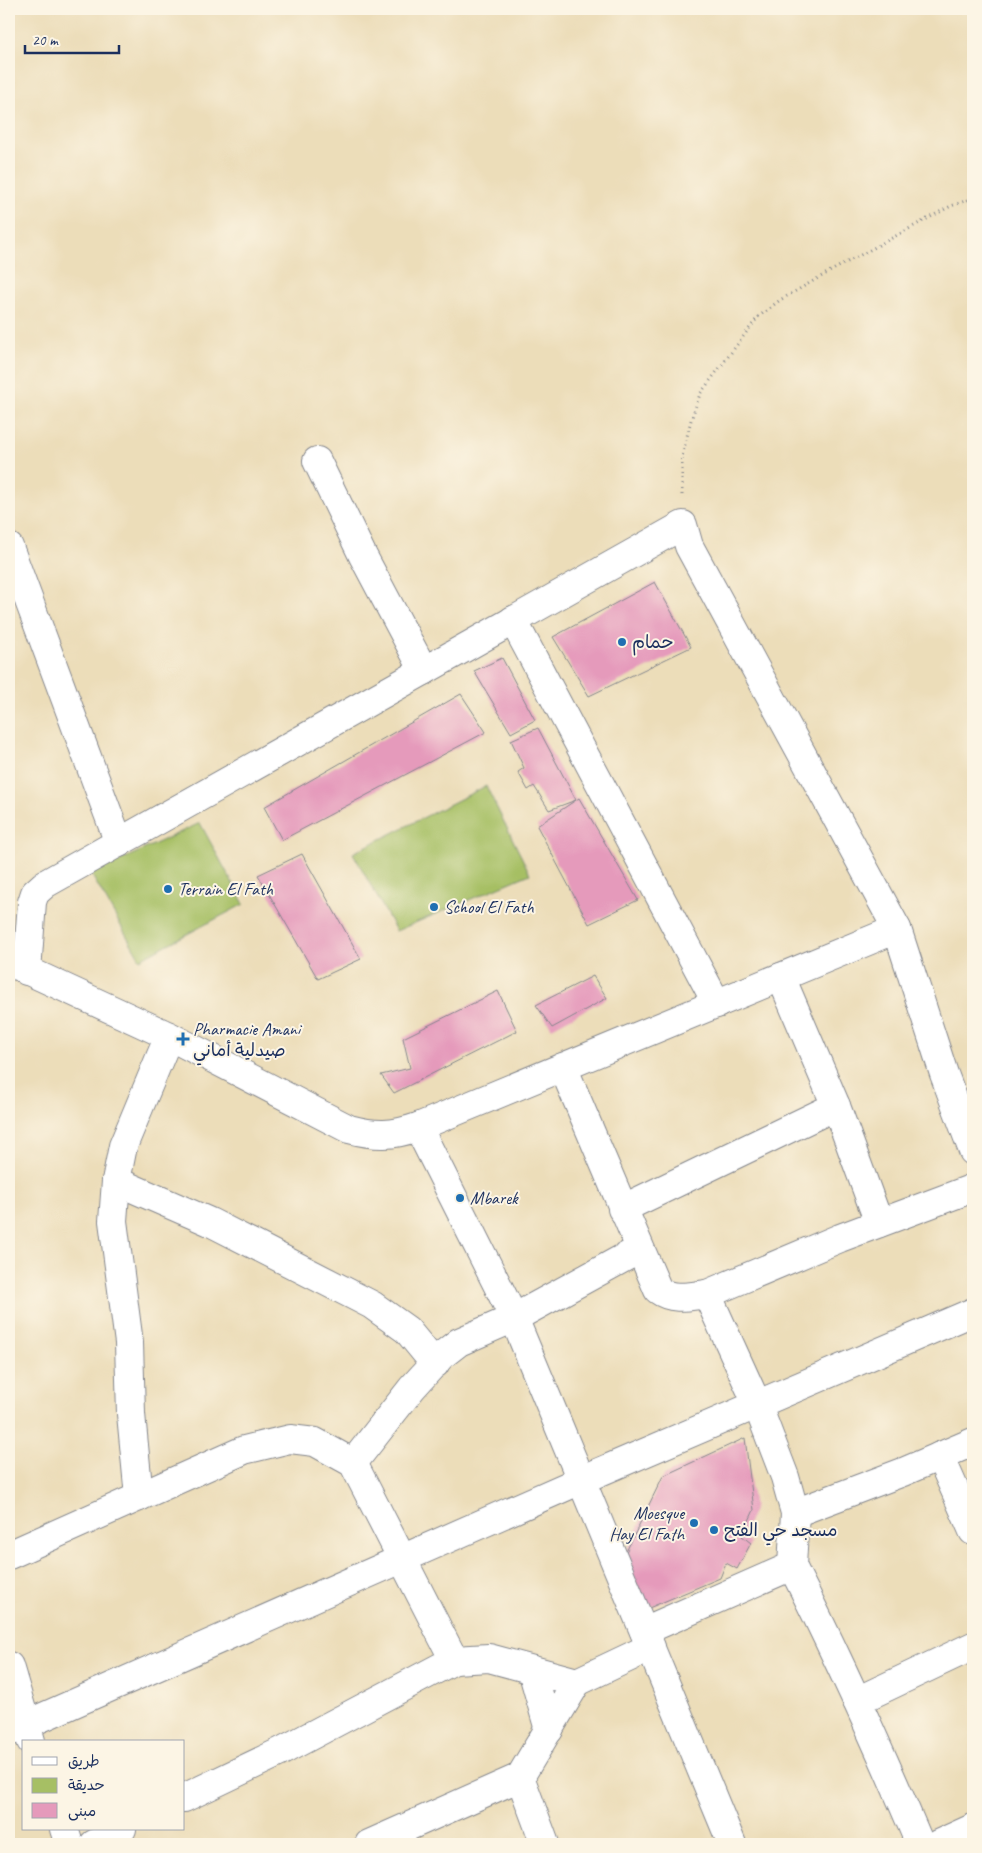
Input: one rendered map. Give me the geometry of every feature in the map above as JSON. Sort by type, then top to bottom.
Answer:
[{"type":"street","points":[[317,461],[363,556],[424,671]]},
{"type":"street","points":[[897,929],[418,1127],[386,1135],[370,1135],[349,1129],[169,1036],[18,966],[32,902],[35,893],[45,884],[683,525],[689,546],[897,929],[944,1074],[973,1151]]},
{"type":"street","points":[[9,547],[119,843]]},
{"type":"street","points":[[513,620],[717,1004]]},
{"type":"street","points":[[781,977],[836,1106],[880,1223]]},
{"type":"street","points":[[138,1497],[131,1414],[129,1343],[113,1220],[116,1181],[123,1146],[169,1036]]},
{"type":"street","points":[[563,1067],[658,1290],[663,1294],[676,1298],[708,1294],[880,1223],[973,1188]]},
{"type":"street","points":[[622,1209],[836,1106]]},
{"type":"street","points":[[418,1127],[514,1318],[732,1844]]},
{"type":"street","points":[[116,1181],[210,1222],[372,1305],[406,1330],[435,1364]]},
{"type":"street","points":[[353,1463],[412,1388],[459,1342],[514,1318],[640,1249]]},
{"type":"street","points":[[708,1294],[757,1404],[785,1478],[795,1513],[792,1566],[858,1701],[920,1844]]},
{"type":"street","points":[[9,1666],[22,1733],[401,1559],[973,1312]]},
{"type":"street","points":[[9,1555],[244,1450],[290,1440],[315,1442],[353,1463],[454,1660]]},
{"type":"street","points":[[795,1513],[903,1472],[973,1442]]},
{"type":"street","points":[[940,1456],[973,1531]]},
{"type":"street","points":[[386,1841],[520,1777],[577,1682],[647,1639],[792,1566]]},
{"type":"street","points":[[858,1701],[973,1646]]},
{"type":"street","points":[[185,1798],[278,1753],[454,1660],[489,1658],[577,1682]]},
{"type":"street","points":[[532,1670],[549,1730]]},
{"type":"street","points":[[520,1777],[545,1844]]},
{"type":"street","points":[[938,1844],[973,1828]]},
{"type":"street","points":[[64,1830],[69,1844]]},
{"type":"street","points":[[94,1844],[120,1830]]},
{"type":"path","points":[[683,525],[682,457],[690,420],[700,394],[758,318],[780,300],[829,272],[951,206],[973,198]]},
{"type":"green space","points":[[486,786],[530,874],[396,931],[353,853]]},
{"type":"green space","name":"Terrain El Fath","points":[[200,823],[244,904],[140,959],[91,874]]},
{"type":"building","name":"حمام","points":[[655,582],[691,647],[589,696],[553,637]]},
{"type":"building","points":[[502,658],[535,720],[511,733],[474,671]]},
{"type":"building","points":[[461,694],[486,732],[282,840],[264,807]]},
{"type":"building","points":[[538,728],[576,800],[549,810],[534,786],[528,790],[518,772],[524,768],[511,740]]},
{"type":"building","points":[[579,798],[638,900],[589,924],[537,826]]},
{"type":"building","points":[[302,854],[361,959],[318,979],[258,875]]},
{"type":"building","points":[[593,976],[607,998],[552,1028],[536,1005]]},
{"type":"building","points":[[498,991],[517,1031],[394,1093],[381,1075],[410,1068],[403,1038]]},
{"type":"building","name":"Moesque Hay El Fath","points":[[745,1438],[754,1510],[742,1536],[751,1543],[737,1569],[726,1563],[720,1578],[644,1610],[624,1556],[663,1476]]},
{"type":"place","name":"حمام","points":[[622,642]]},
{"type":"place","name":"Terrain El Fath","points":[[168,889]]},
{"type":"place","name":"School El Fath","points":[[434,907]]},
{"type":"place","name":"Pharmacie Amani صيدلية أماني","points":[[183,1039]]},
{"type":"place","name":"Mbarek","points":[[460,1198]]},
{"type":"place","name":"Moesque Hay El Fath","points":[[694,1523]]},
{"type":"place","name":"مسجد حي الفتح","points":[[714,1530]]}]
